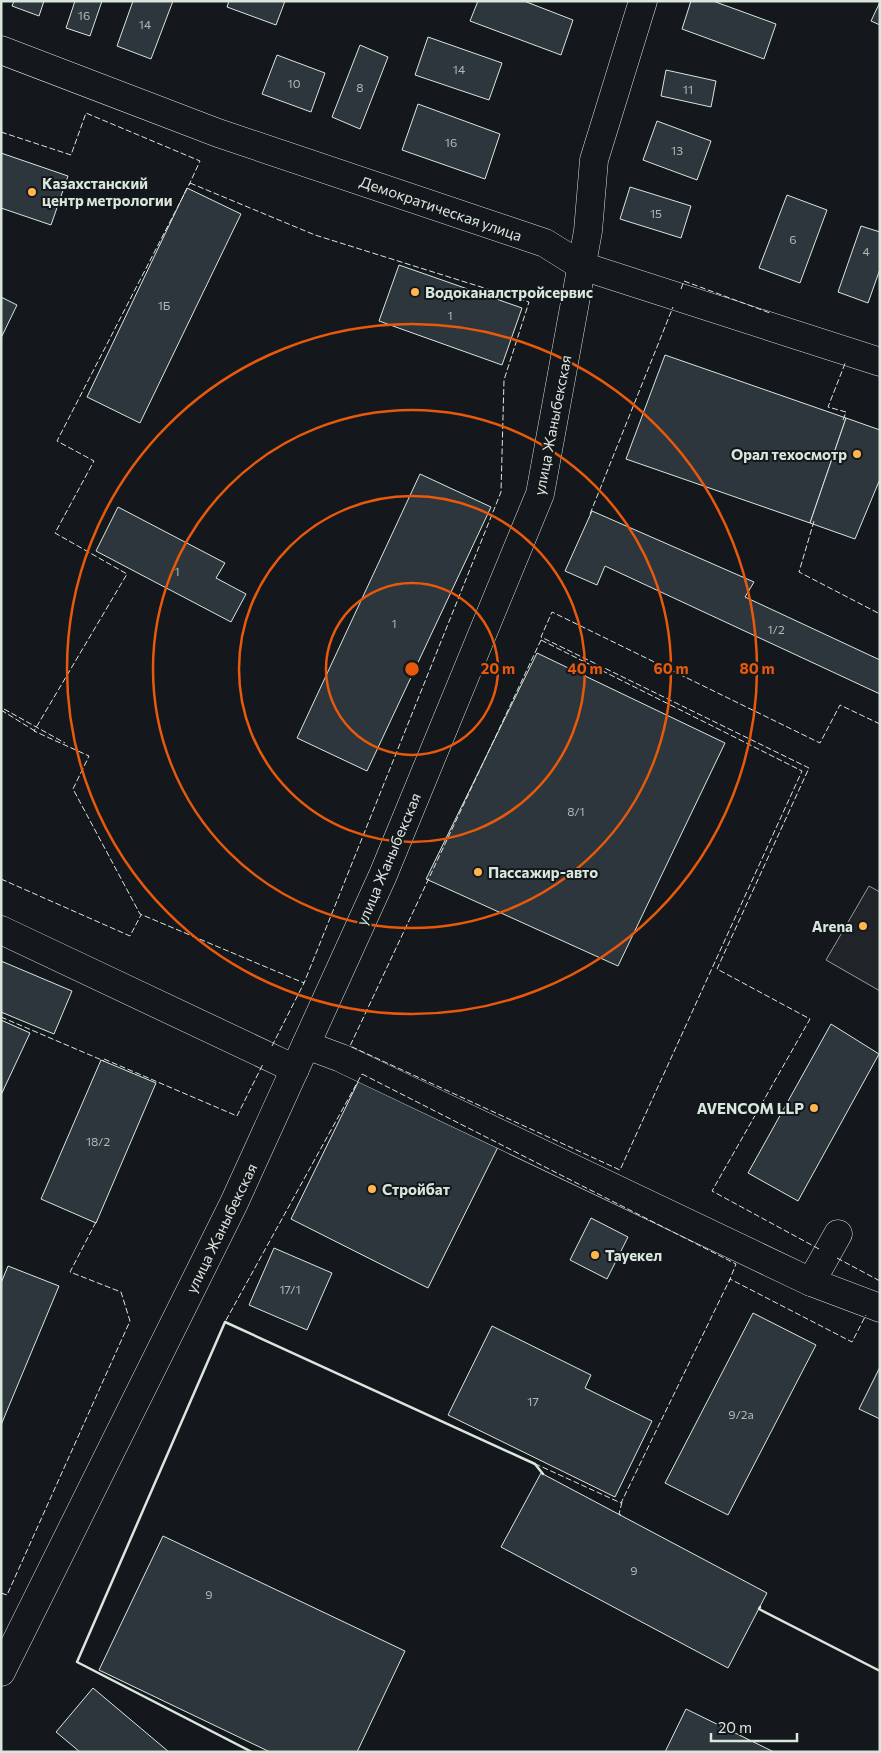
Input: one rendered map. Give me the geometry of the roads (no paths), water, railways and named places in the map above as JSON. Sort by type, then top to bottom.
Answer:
[{"type":"street","name":"улица Жаныбекская","points":[[1,1672],[234,1203],[301,1057],[383,875],[540,494],[588,231],[594,160],[642,1]]},
{"type":"street","name":"Демократическая улица","points":[[1,50],[218,133],[545,243],[582,266],[880,362]]},
{"type":"street","points":[[1,930],[301,1057],[350,1062],[811,1282],[880,1308]]},
{"type":"street","points":[[811,1282],[838,1234]]},
{"type":"place","name":"Казахстанский центр метрологии","points":[[32,192]]},
{"type":"place","name":"Водоканалстройсервис","points":[[415,292]]},
{"type":"place","name":"Орал техосмотр","points":[[857,454]]},
{"type":"place","name":"Пассажир-авто","points":[[478,872]]},
{"type":"place","name":"Arena","points":[[863,926]]},
{"type":"place","name":"AVENCOM LLP","points":[[814,1108]]},
{"type":"place","name":"Стройбат","points":[[372,1189]]},
{"type":"place","name":"Тауекел","points":[[595,1255]]}]
